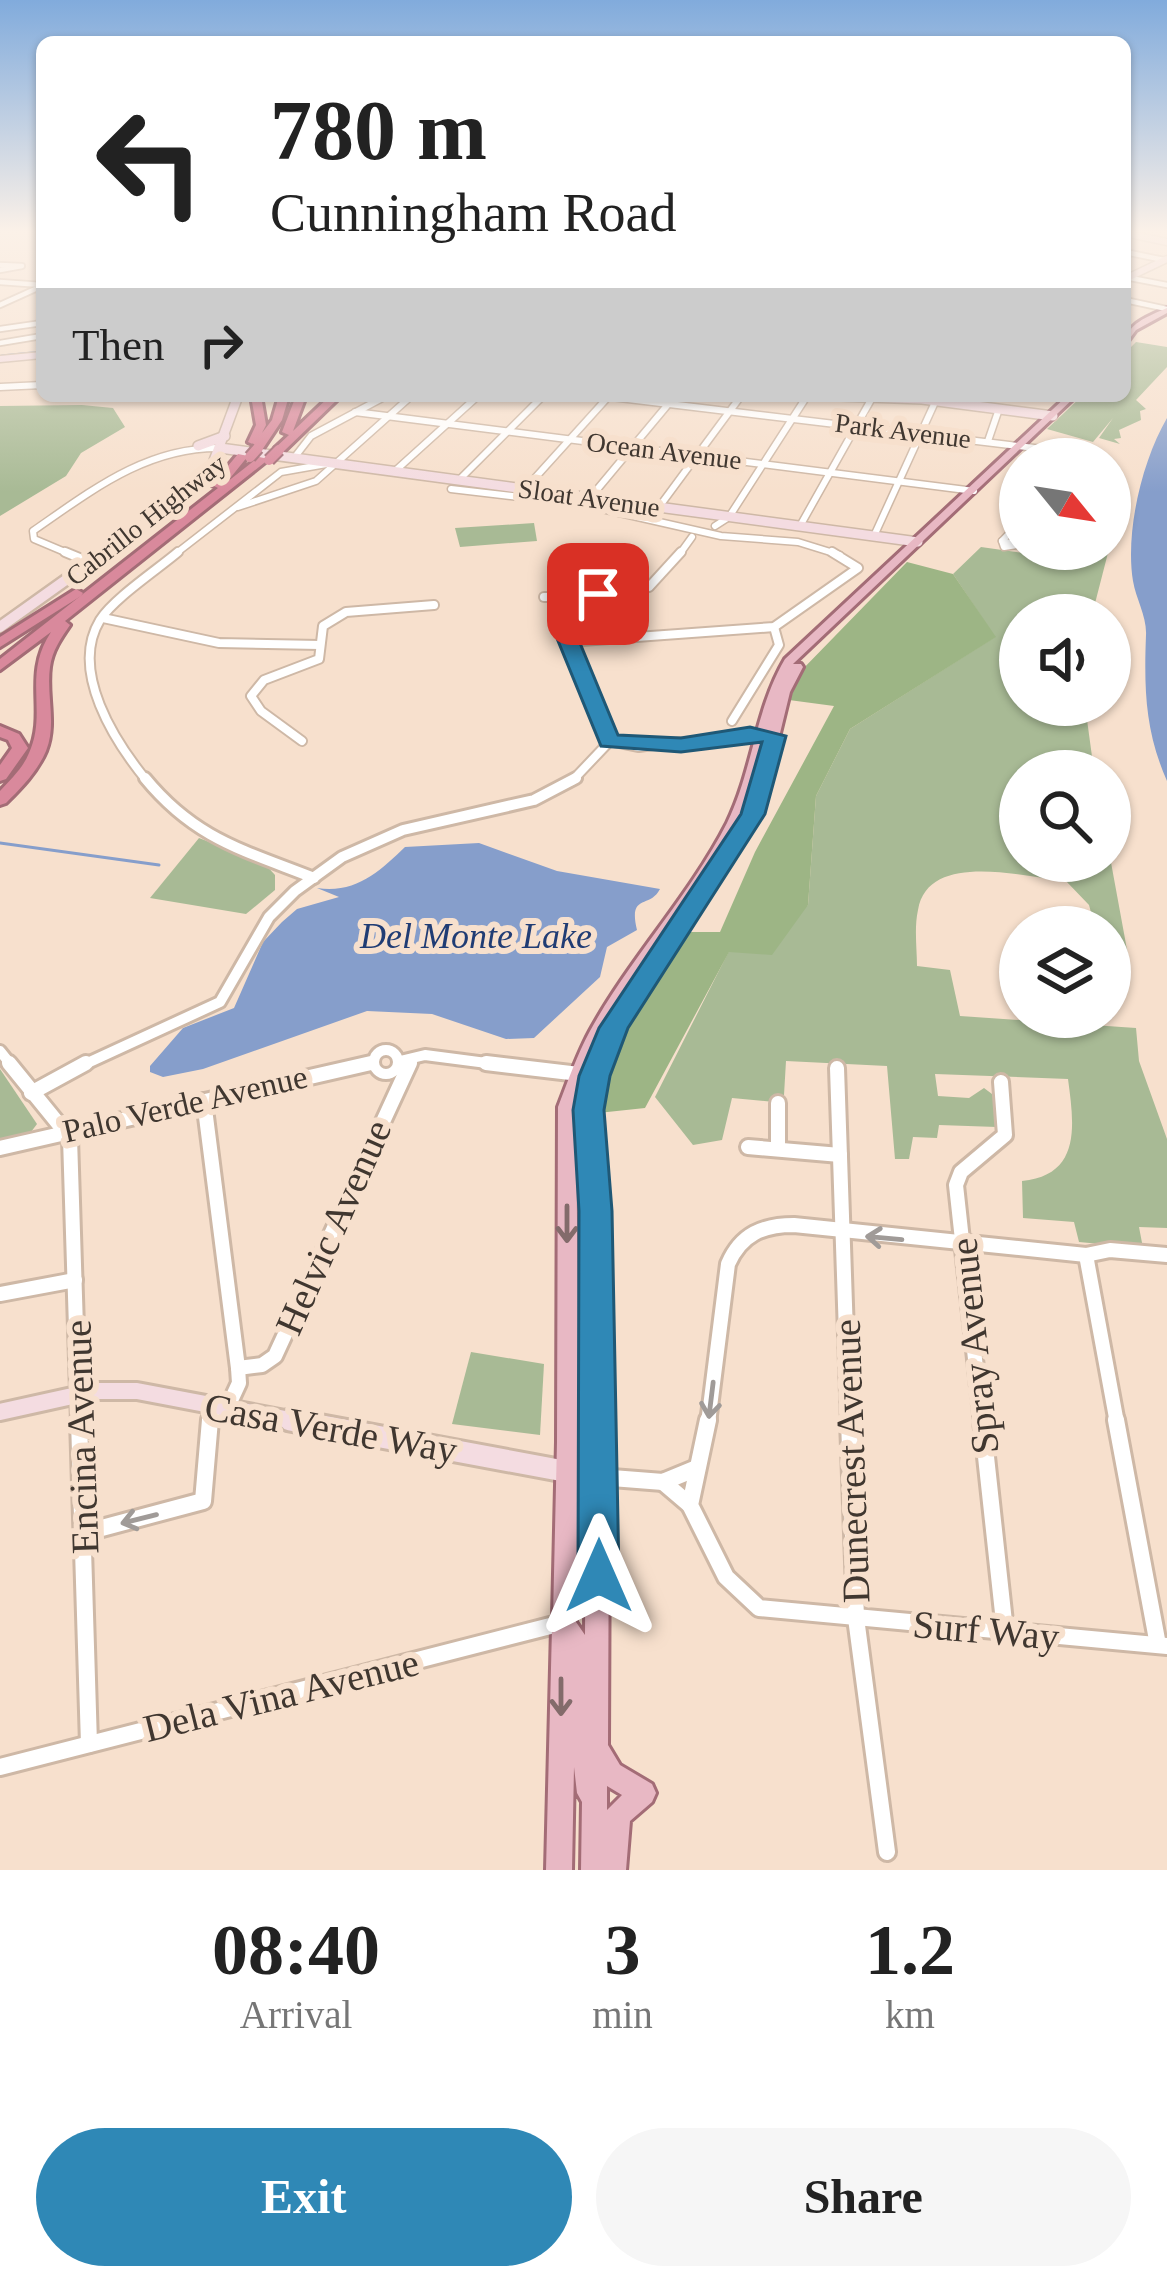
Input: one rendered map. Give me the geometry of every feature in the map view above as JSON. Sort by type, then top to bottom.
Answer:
[{"type":"highway","points":[[257,402],[258,453]]},
{"type":"highway","name":"Cabrillo Highway","points":[[0,665],[240,477],[258,453],[281,402]]},
{"type":"highway","name":"Cabrillo Highway","points":[[0,653],[258,453],[291,424],[299,402]]},
{"type":"highway","points":[[258,453],[328,402]]},
{"type":"highway","points":[[0,800],[42,749],[47,729],[43,664],[50,641],[128,564]]},
{"type":"highway","points":[[0,643],[91,584]]},
{"type":"highway","points":[[0,780],[35,745],[44,704]]},
{"type":"highway","points":[[0,731],[14,737],[20,748],[0,780]]},
{"type":"main road","points":[[1131,334],[1159,317]]},
{"type":"main road","points":[[1030,438],[1066,402]]},
{"type":"main road","points":[[559,1870],[567,1471],[567,1107],[753,814],[768,736],[789,680],[822,634],[999,468]]},
{"type":"main road","points":[[585,1075],[596,1211],[594,1870]]},
{"type":"main road","points":[[562,1623],[577,1636],[583,1654],[583,1766],[595,1807]]},
{"type":"main road","points":[[597,1750],[610,1774],[643,1793],[617,1815],[613,1870]]},
{"type":"street","points":[[0,329],[36,325]]},
{"type":"street","points":[[0,343],[36,337]]},
{"type":"street","points":[[0,359],[36,356]]},
{"type":"street","points":[[0,387],[36,385]]},
{"type":"street","points":[[1,625],[188,494],[218,453],[236,402]]},
{"type":"street","points":[[294,458],[311,436],[374,402]]},
{"type":"street","points":[[231,510],[313,482],[404,402]]},
{"type":"street","points":[[395,471],[471,402]]},
{"type":"street","points":[[455,485],[537,402]]},
{"type":"street","points":[[525,489],[601,402]]},
{"type":"street","name":"Park Avenue","points":[[652,402],[999,442]]},
{"type":"street","points":[[659,507],[736,402]]},
{"type":"street","points":[[715,526],[729,517],[803,402]]},
{"type":"street","points":[[800,526],[870,402]]},
{"type":"street","points":[[874,536],[935,402]]},
{"type":"street","points":[[950,402],[1053,416]]},
{"type":"street","points":[[590,498],[668,404]]},
{"type":"street","points":[[988,441],[999,409]]},
{"type":"street","name":"Ocean Avenue","points":[[355,412],[974,491]]},
{"type":"street","points":[[94,564],[56,553],[34,539],[33,531],[130,468],[225,436]]},
{"type":"street","points":[[198,446],[218,453],[258,453]]},
{"type":"street","name":"Sloat Avenue","points":[[258,453],[395,471],[455,485],[525,489],[919,542]]},
{"type":"street","points":[[314,878],[192,828],[150,786],[97,703],[91,660],[94,632],[103,618],[231,510],[278,476],[332,463]]},
{"type":"street","points":[[268,483],[301,494],[325,485]]},
{"type":"street","points":[[455,485],[580,504],[694,534],[816,545],[855,562],[857,573],[830,585],[774,628],[568,642]]},
{"type":"street","points":[[544,596],[604,597],[652,586],[694,534]]},
{"type":"street","points":[[604,597],[567,618],[568,642],[610,741]]},
{"type":"street","points":[[302,741],[261,711],[251,696],[265,680],[319,659],[323,626],[341,613],[434,605]]},
{"type":"street","points":[[103,618],[219,644],[320,645]]},
{"type":"street","points":[[731,722],[779,645],[774,628]]},
{"type":"street","points":[[610,741],[639,748],[768,736]]},
{"type":"street","points":[[31,1093],[141,1035],[217,1004],[236,984],[262,926],[314,878],[361,847],[414,826],[475,817],[558,790],[590,767],[610,741]]},
{"type":"street","points":[[0,1051],[66,1132]]},
{"type":"street","name":"Palo Verde Avenue","points":[[0,1148],[371,1063],[387,1053],[405,1062]]},
{"type":"street","points":[[405,1062],[425,1055],[585,1075]]},
{"type":"street","name":"Helvic Avenue","points":[[238,1368],[262,1365],[275,1356],[405,1062]]},
{"type":"street","name":"Dunecrest Avenue","points":[[837,1068],[856,1618],[887,1852]]},
{"type":"street","name":"Spray Avenue","points":[[1001,1082],[1005,1135],[958,1178],[1005,1631]]},
{"type":"street","points":[[83,1533],[195,1505],[208,1491],[204,1435],[238,1368],[204,1101]]},
{"type":"street","points":[[778,1103],[778,1149]]},
{"type":"street","name":"Encina Avenue","points":[[66,1132],[81,1394],[89,1744]]},
{"type":"street","points":[[748,1147],[840,1155]]},
{"type":"street","points":[[690,1505],[724,1283],[736,1247],[758,1229],[794,1225],[842,1234],[1086,1256],[1110,1250],[1167,1256]]},
{"type":"street","points":[[1086,1256],[1162,1646]]},
{"type":"street","points":[[0,1294],[75,1280]]},
{"type":"street","name":"Casa Verde Way","points":[[0,1412],[112,1389],[596,1477],[663,1481],[687,1477],[698,1466]]},
{"type":"street","points":[[663,1481],[690,1505]]},
{"type":"street","name":"Surf Way","points":[[690,1505],[746,1600],[759,1608],[1162,1646]]},
{"type":"street","name":"Dela Vina Avenue","points":[[0,1767],[562,1623]]},
{"type":"green space","points":[[1136,342],[1167,347],[1167,367],[1136,400],[1146,409],[1140,411],[1141,420],[1119,430],[1121,438],[1099,438],[1113,418],[1096,438],[1047,429],[1076,402],[1131,402],[1131,347]]},
{"type":"green space","points":[[0,406],[113,408],[125,427],[81,453],[66,476],[0,516]]},
{"type":"green space","points":[[534,523],[537,541],[460,547],[455,528]]},
{"type":"green space","points":[[981,547],[999,550],[999,570],[1104,570],[1097,594],[999,594],[999,726],[1088,726],[1091,750],[999,750],[999,873],[958,873],[926,891],[917,917],[917,966],[950,970],[960,1016],[999,1019],[999,1038],[1131,1038],[1131,1028],[1136,1028],[1139,1061],[1167,1139],[1167,1228],[1139,1227],[1143,1248],[1079,1242],[1074,1222],[1023,1218],[1022,1181],[1055,1169],[1070,1145],[1068,1079],[935,1074],[938,1096],[969,1098],[984,1088],[996,1097],[997,1127],[939,1125],[937,1138],[913,1137],[909,1159],[895,1159],[887,1066],[786,1061],[784,1095],[774,1102],[732,1098],[722,1140],[693,1145],[655,1097],[729,951],[808,905],[816,796],[850,729],[995,637],[953,574]]},
{"type":"green space","points":[[907,562],[953,574],[996,637],[850,729],[816,796],[808,905],[772,955],[729,952],[645,1108],[598,1113],[609,1063],[642,996],[684,932],[720,932],[755,852],[834,706],[789,700],[798,674]]},
{"type":"green space","points":[[199,838],[264,863],[275,875],[275,890],[246,914],[150,898]]},
{"type":"green space","points":[[1067,882],[1115,882],[1119,906],[1089,905]]},
{"type":"green space","points":[[0,1069],[37,1124],[31,1132],[0,1139]]},
{"type":"green space","points":[[471,1352],[544,1364],[540,1435],[452,1424]]},
{"type":"water","points":[[1167,418],[1167,781],[1150,727],[1146,628],[1131,562],[1138,497]]},
{"type":"water","name":"Del Monte Lake","points":[[479,843],[557,871],[660,889],[635,911],[637,930],[607,947],[600,977],[534,1038],[506,1039],[432,1014],[367,1011],[203,1069],[163,1077],[150,1072],[150,1066],[183,1028],[234,1008],[263,942],[282,922],[297,909],[339,897],[317,888],[355,884],[405,847]]},
{"type":"waterway","points":[[2,356],[36,353]]},
{"type":"waterway","points":[[0,843],[159,865]]},
{"type":"route","points":[[598,594],[604,597],[570,615],[565,631],[610,741],[681,745],[750,734],[775,736],[753,814],[614,1028],[595,1076],[588,1110],[596,1211],[599,1576]]}]
